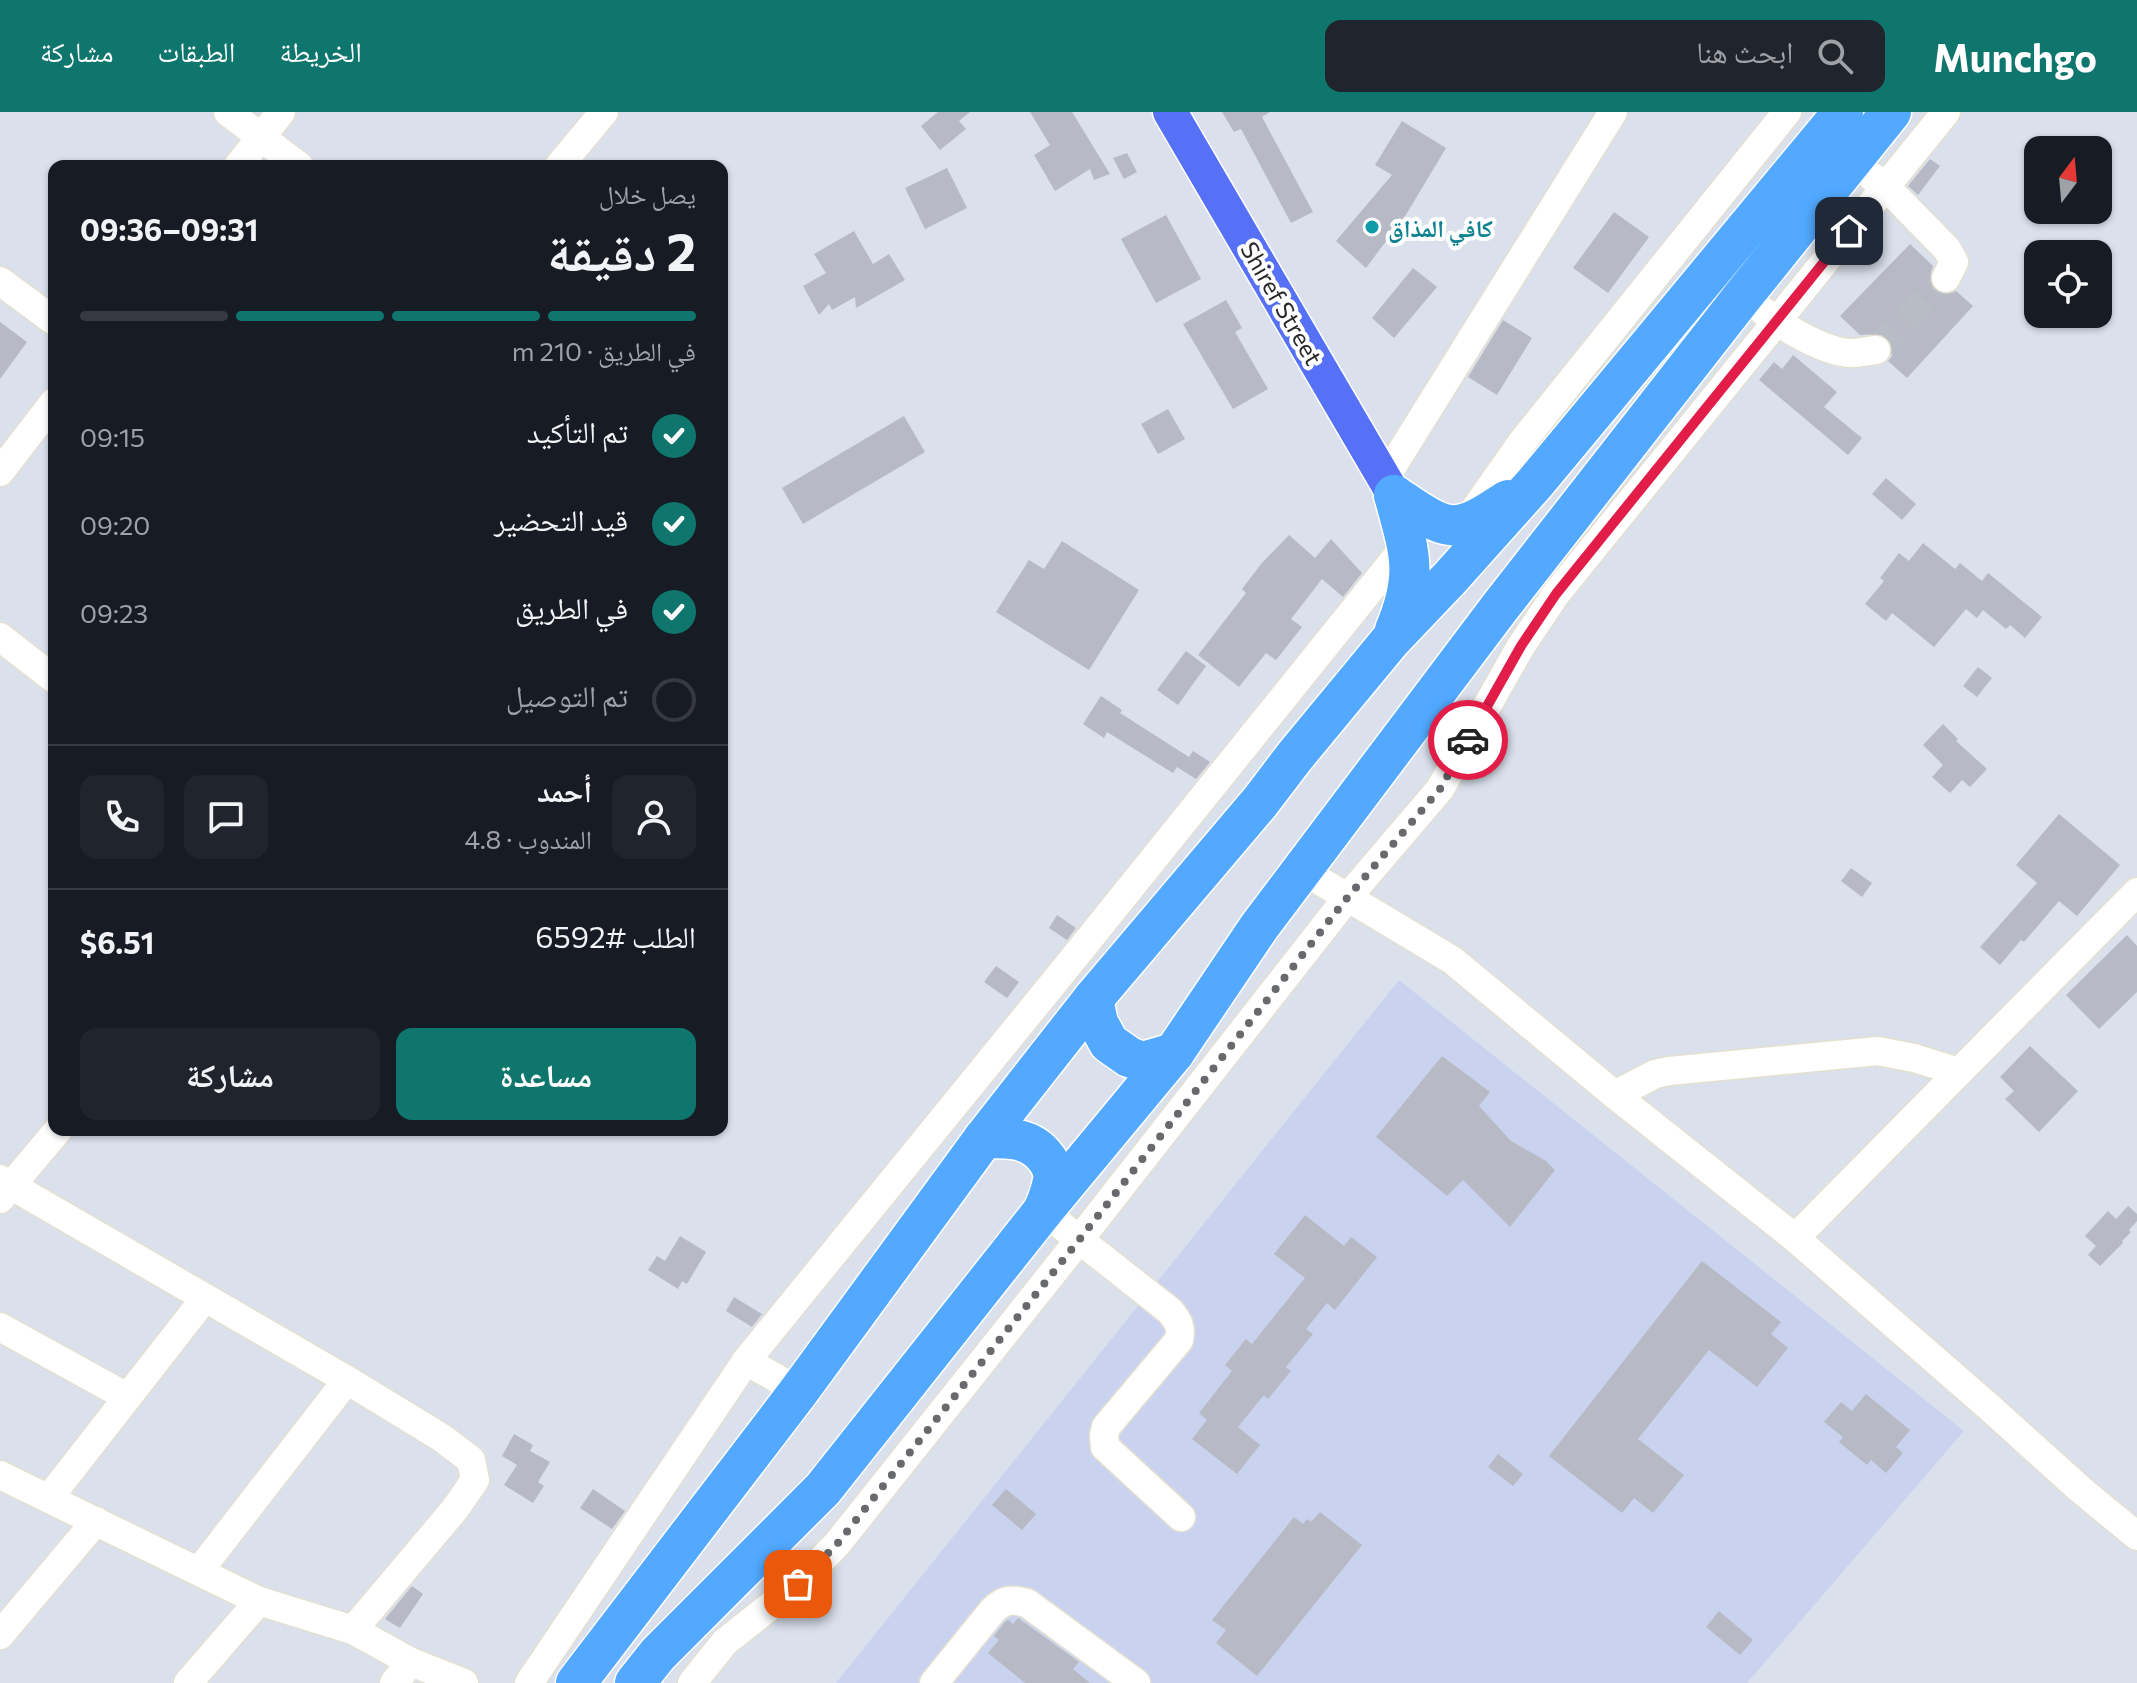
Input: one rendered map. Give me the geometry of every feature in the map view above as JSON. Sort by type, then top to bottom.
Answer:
[{"type":"highway","points":[[576,1683],[799,1391],[984,1138],[1093,999],[1260,802],[1390,641],[1535,483],[1843,112]]},
{"type":"highway","points":[[635,1683],[658,1654],[823,1489],[1043,1211],[1174,1053],[1259,927],[1508,595],[1891,112]]},
{"type":"highway","points":[[1389,486],[1431,517],[1449,525],[1481,517],[1535,483]]},
{"type":"highway","points":[[1389,486],[1407,544],[1411,574],[1405,607],[1390,641]]},
{"type":"highway","points":[[1093,999],[1098,1023],[1109,1043],[1129,1057],[1143,1062],[1174,1053]]},
{"type":"highway","points":[[984,1138],[1027,1142],[1039,1149],[1050,1162],[1054,1178],[1043,1211]]},
{"type":"main road","name":"Shiref Street","points":[[1170,112],[1389,486]]},
{"type":"street","points":[[228,112],[291,160]]},
{"type":"street","points":[[243,160],[281,112]]},
{"type":"street","points":[[564,160],[604,112]]},
{"type":"street","points":[[1389,486],[1613,112]]},
{"type":"street","points":[[1465,523],[1522,442],[1787,112]]},
{"type":"street","points":[[692,1683],[725,1642],[798,1584],[837,1544],[1347,898],[1440,789],[1521,646],[1556,594],[1946,112]]},
{"type":"street","points":[[1850,160],[1885,186],[1947,249],[1954,262],[1946,278]]},
{"type":"street","points":[[0,281],[48,317]]},
{"type":"street","points":[[1743,296],[1776,321],[1812,342],[1848,353],[1876,350]]},
{"type":"street","points":[[0,472],[48,410]]},
{"type":"street","points":[[529,1683],[746,1361],[1407,544]]},
{"type":"street","points":[[0,637],[48,674]]},
{"type":"street","points":[[1302,870],[1452,960],[1795,1238],[2137,1536]]},
{"type":"street","points":[[1795,1238],[2137,892]]},
{"type":"street","points":[[1615,1095],[1655,1074],[1669,1071],[1878,1051],[1959,1072]]},
{"type":"street","points":[[52,1136],[4,1188],[347,1380],[442,1438],[471,1460],[475,1480],[455,1509],[353,1630]]},
{"type":"street","points":[[1043,1211],[1170,1311],[1178,1321],[1181,1330],[1179,1340],[1106,1427],[1104,1435],[1105,1447],[1181,1517]]},
{"type":"street","points":[[49,1498],[205,1298]]},
{"type":"street","points":[[0,1327],[127,1397]]},
{"type":"street","points":[[746,1361],[799,1391]]},
{"type":"street","points":[[199,1571],[347,1380]]},
{"type":"street","points":[[0,1475],[259,1601],[353,1630],[402,1672],[464,1683]]},
{"type":"street","points":[[0,1635],[96,1521]]},
{"type":"street","points":[[934,1683],[993,1610],[1002,1601],[1014,1599],[1027,1603],[1136,1683]]},
{"type":"street","points":[[188,1683],[259,1601]]},
{"type":"shaded area","points":[[1399,980],[1964,1431],[1747,1683],[836,1683]]},
{"type":"building","points":[[938,112],[970,112],[959,121],[966,129],[940,150],[921,126]]},
{"type":"building","points":[[1030,112],[1072,112],[1110,174],[1094,180],[1090,169],[1055,191],[1034,155],[1050,145]]},
{"type":"building","points":[[1222,112],[1270,112],[1262,117],[1313,212],[1291,223],[1241,129],[1234,132]]},
{"type":"building","points":[[1402,121],[1446,148],[1407,213],[1366,268],[1336,241],[1392,175],[1375,165]]},
{"type":"building","points":[[1127,153],[1137,172],[1124,179],[1113,158]]},
{"type":"building","points":[[1930,159],[1940,166],[1918,195],[1908,186]]},
{"type":"building","points":[[947,168],[967,208],[925,229],[905,188]]},
{"type":"building","points":[[1614,212],[1649,237],[1608,293],[1573,268]]},
{"type":"building","points":[[1166,215],[1201,279],[1156,303],[1121,239]]},
{"type":"building","points":[[854,231],[873,264],[889,254],[905,280],[856,308],[855,297],[832,310],[829,304],[819,315],[803,286],[826,273],[814,254]]},
{"type":"building","points":[[1910,244],[1933,266],[1929,278],[1932,288],[1946,295],[1956,291],[1973,306],[1907,378],[1888,361],[1893,349],[1889,339],[1882,334],[1860,335],[1840,316]]},
{"type":"building","points":[[1413,268],[1437,287],[1394,338],[1372,318]]},
{"type":"building","points":[[1226,300],[1242,328],[1235,332],[1268,389],[1233,409],[1183,324]]},
{"type":"building","points":[[1503,320],[1532,338],[1497,395],[1468,377]]},
{"type":"building","points":[[0,322],[27,342],[0,379]]},
{"type":"building","points":[[1793,355],[1837,392],[1824,407],[1862,438],[1848,455],[1759,380],[1774,362],[1782,369]]},
{"type":"building","points":[[1168,409],[1185,439],[1158,454],[1141,424]]},
{"type":"building","points":[[904,416],[925,452],[803,524],[782,488]]},
{"type":"building","points":[[1886,478],[1916,504],[1902,520],[1872,494]]},
{"type":"building","points":[[1289,535],[1315,558],[1331,539],[1362,573],[1343,597],[1322,579],[1291,619],[1302,627],[1276,660],[1266,653],[1239,687],[1198,655],[1246,593],[1242,589]]},
{"type":"building","points":[[1062,541],[1139,590],[1089,670],[996,612],[1029,560],[1044,569]]},
{"type":"building","points":[[1923,543],[1955,569],[1960,563],[1982,581],[1988,573],[2042,617],[2025,638],[2010,625],[2006,629],[1983,610],[1977,618],[1966,609],[1934,647],[1892,613],[1886,621],[1865,604],[1884,581],[1880,578],[1899,553],[1909,561]]},
{"type":"building","points":[[1186,651],[1206,666],[1178,705],[1157,690]]},
{"type":"building","points":[[1978,667],[1992,678],[1977,697],[1963,686]]},
{"type":"building","points":[[1101,696],[1122,710],[1120,713],[1189,757],[1193,751],[1210,762],[1196,779],[1177,767],[1173,773],[1107,732],[1104,738],[1083,724]]},
{"type":"building","points":[[1943,724],[1958,739],[1956,741],[1987,769],[1970,787],[1962,780],[1950,793],[1932,777],[1943,765],[1923,745]]},
{"type":"building","points":[[2059,814],[2120,865],[2077,916],[2059,901],[2000,965],[1980,947],[2037,883],[2016,865]]},
{"type":"building","points":[[1851,868],[1872,883],[1862,897],[1841,881]]},
{"type":"building","points":[[1057,915],[1076,928],[1067,940],[1049,928]]},
{"type":"building","points":[[2127,935],[2137,946],[2137,992],[2099,1029],[2066,995]]},
{"type":"building","points":[[996,966],[1019,982],[1007,998],[984,982]]},
{"type":"building","points":[[2030,1046],[2078,1091],[2039,1132],[2005,1099],[2014,1091],[2000,1077]]},
{"type":"building","points":[[1442,1056],[1490,1092],[1479,1106],[1511,1141],[1546,1161],[1555,1170],[1510,1227],[1463,1180],[1447,1196],[1376,1137]]},
{"type":"building","points":[[2128,1206],[2137,1214],[2137,1221],[2123,1243],[2100,1266],[2088,1255],[2096,1246],[2085,1236],[2108,1211],[2116,1219]]},
{"type":"building","points":[[1305,1215],[1344,1246],[1351,1237],[1377,1257],[1335,1310],[1327,1303],[1306,1329],[1313,1334],[1286,1367],[1291,1371],[1268,1399],[1264,1395],[1238,1427],[1260,1445],[1237,1474],[1192,1439],[1207,1420],[1199,1413],[1232,1371],[1225,1365],[1246,1339],[1252,1344],[1305,1278],[1274,1254]]},
{"type":"building","points":[[680,1236],[706,1252],[687,1284],[682,1281],[678,1289],[648,1270],[657,1256],[665,1261]]},
{"type":"building","points":[[1702,1261],[1781,1322],[1771,1334],[1788,1348],[1757,1387],[1709,1350],[1638,1439],[1684,1475],[1653,1513],[1634,1498],[1622,1513],[1549,1456]]},
{"type":"building","points":[[734,1297],[762,1314],[752,1327],[726,1311]]},
{"type":"building","points":[[1866,1394],[1910,1430],[1896,1447],[1903,1453],[1886,1473],[1871,1460],[1867,1465],[1839,1442],[1843,1437],[1824,1422],[1841,1402],[1852,1411]]},
{"type":"building","points":[[514,1434],[533,1445],[530,1451],[550,1462],[538,1482],[544,1486],[533,1503],[504,1485],[517,1465],[502,1456]]},
{"type":"building","points":[[1498,1454],[1523,1474],[1513,1486],[1488,1467]]},
{"type":"building","points":[[593,1489],[625,1511],[612,1529],[580,1508]]},
{"type":"building","points":[[1006,1489],[1036,1514],[1022,1530],[992,1505]]},
{"type":"building","points":[[1320,1512],[1362,1545],[1257,1676],[1216,1643],[1226,1630],[1212,1620],[1294,1517],[1303,1524],[1307,1519],[1311,1522]]},
{"type":"building","points":[[412,1586],[423,1594],[400,1628],[385,1619]]},
{"type":"building","points":[[1719,1611],[1753,1640],[1740,1655],[1706,1627]]},
{"type":"building","points":[[1018,1618],[1079,1662],[1073,1669],[1090,1683],[1025,1683],[988,1653],[999,1640],[994,1636],[1005,1622],[1008,1620],[1013,1624]]},
{"type":"tunnel","points":[[1876,350],[1946,278]]},
{"type":"way so far","points":[[798,1584],[837,1544],[1347,898],[1440,789],[1468,740]]},
{"type":"place","name":"كافي المذاق","points":[[1372,227]]},
{"type":"route","points":[[1468,740],[1521,646],[1556,594],[1849,231]]}]
